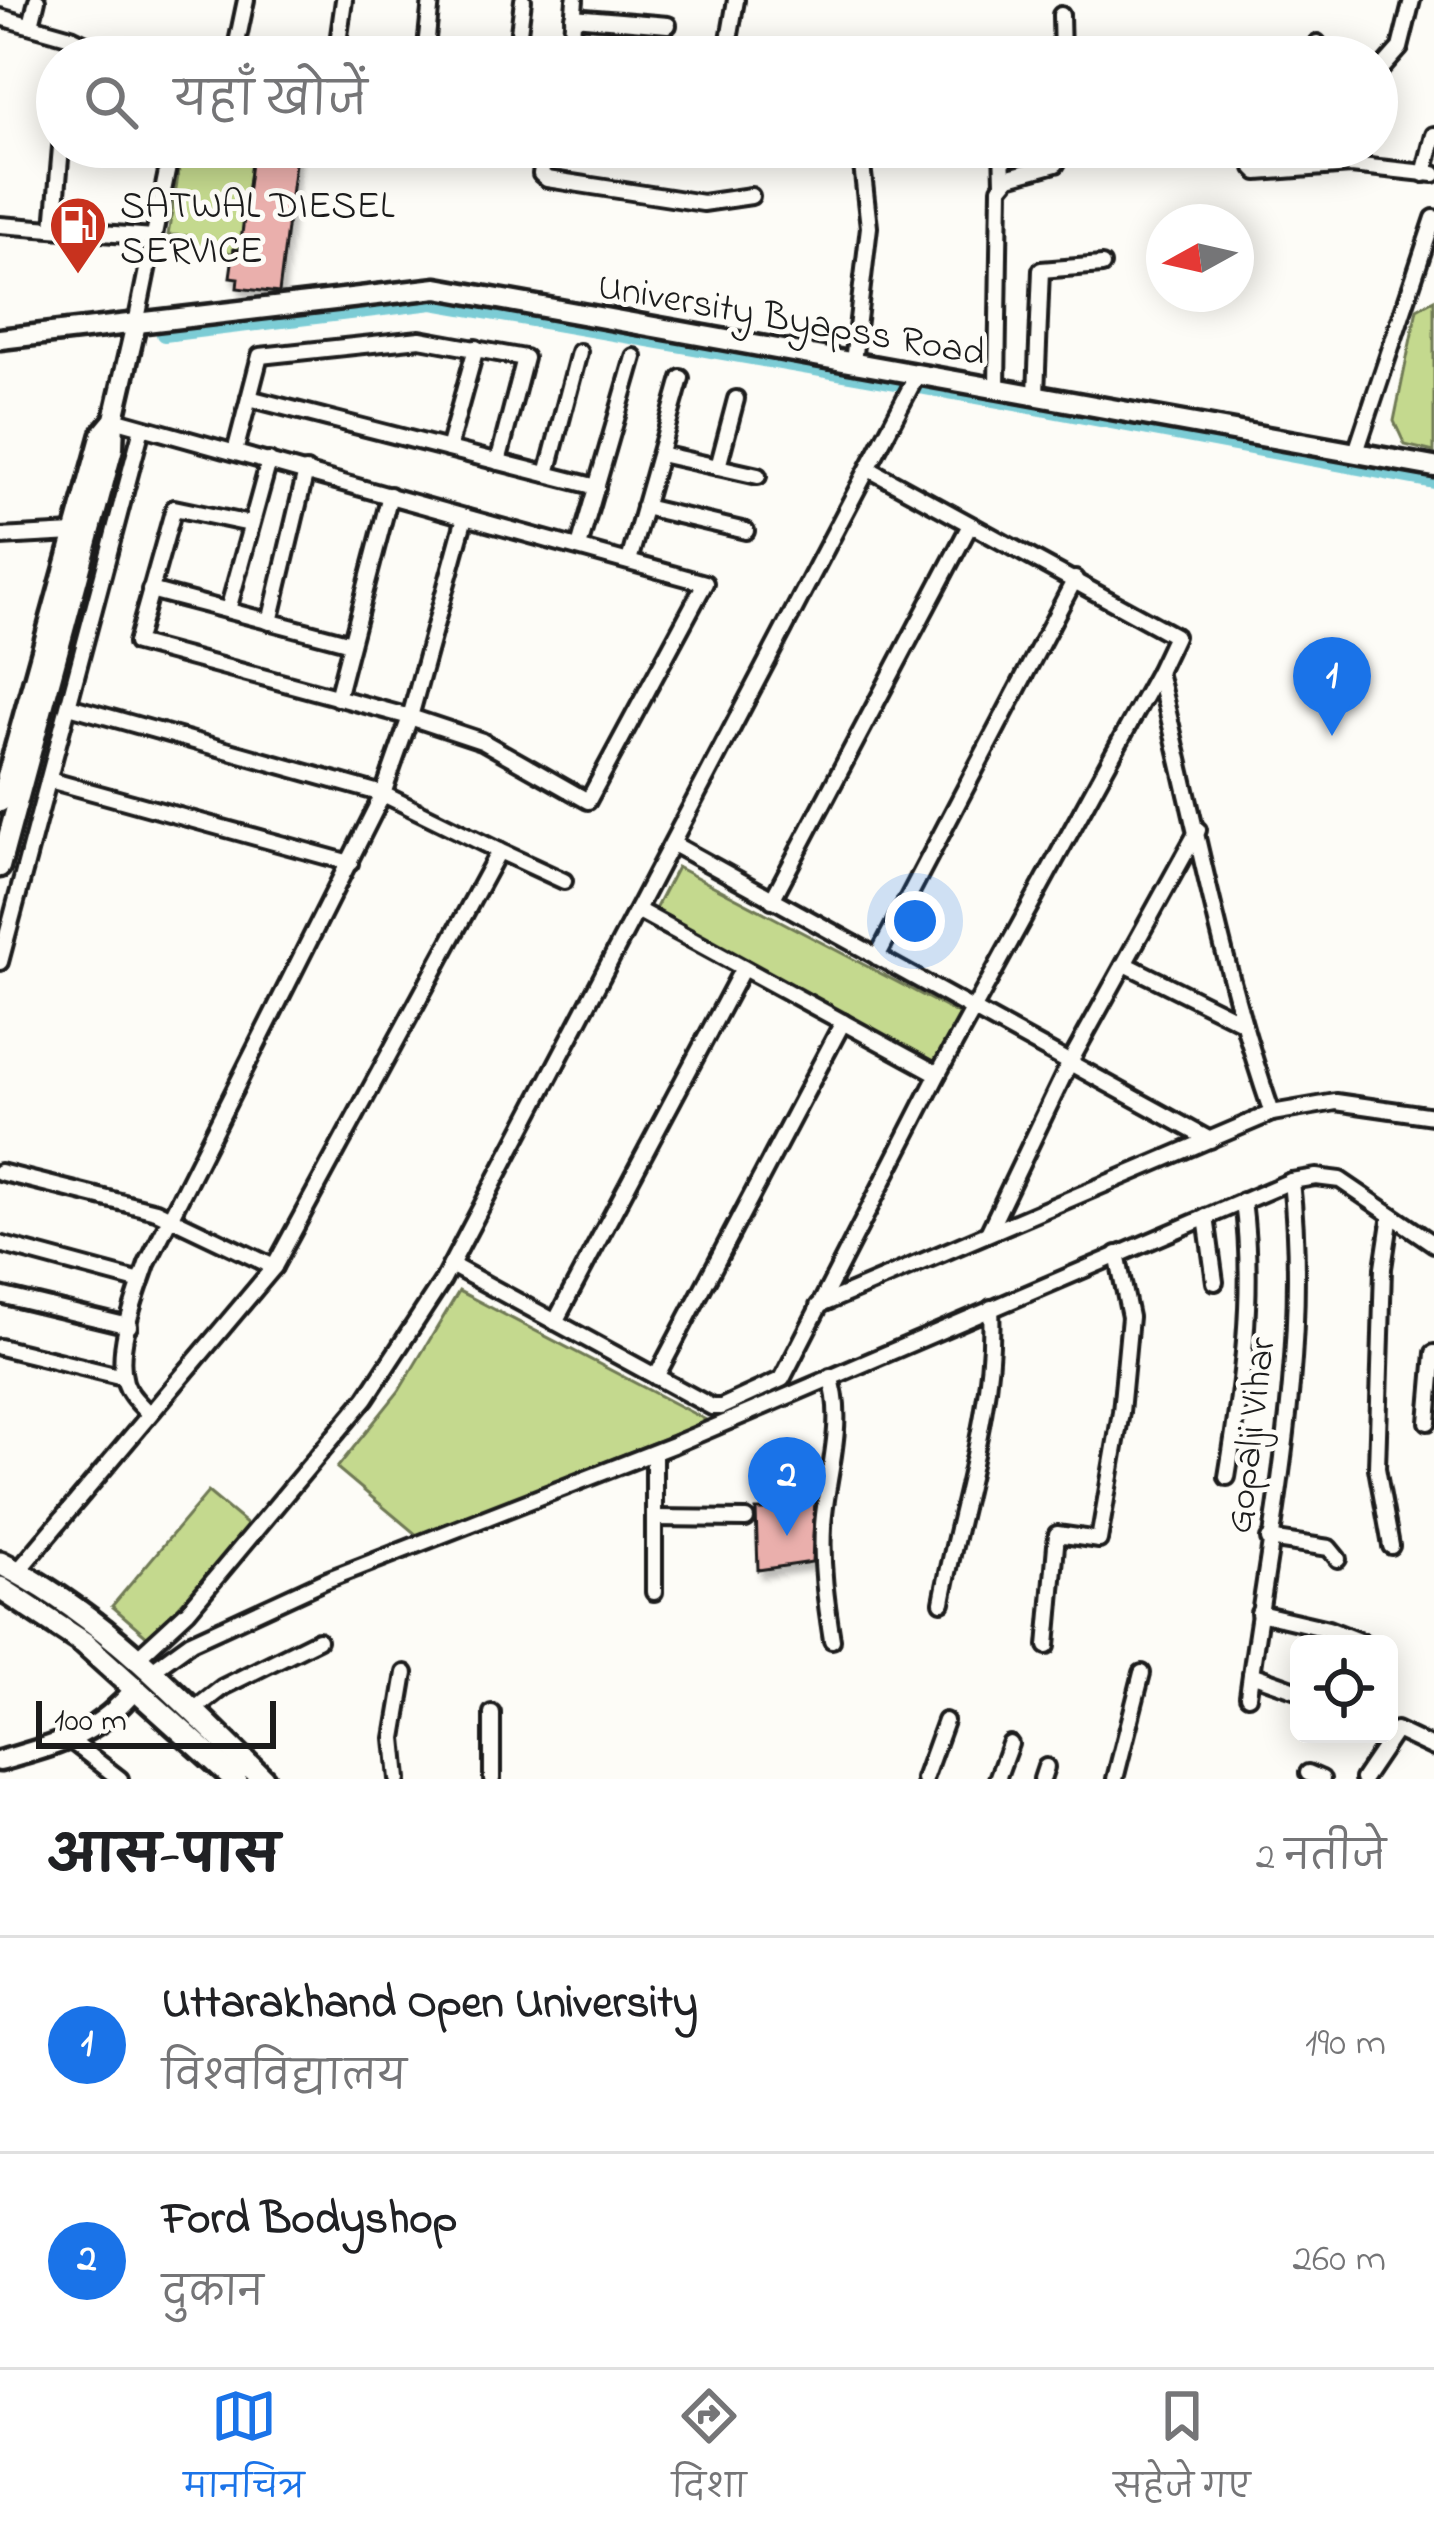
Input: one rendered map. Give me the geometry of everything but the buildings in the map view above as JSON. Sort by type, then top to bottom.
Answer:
[{"type":"main road","name":"University Byapss Road","points":[[0,339],[437,288],[853,362],[915,380],[997,386],[1434,466]]},
{"type":"main road","points":[[0,868],[112,448],[136,324]]},
{"type":"main road","points":[[0,802],[3,777],[102,434],[114,419]]},
{"type":"main road","points":[[6,1578],[76,1608],[144,1664],[263,1779]]},
{"type":"main road","points":[[6,1578],[235,1779]]},
{"type":"main road","points":[[0,1761],[70,1740],[102,1724],[135,1690],[144,1664]]},
{"type":"street","points":[[32,25],[37,0]]},
{"type":"street","points":[[238,36],[246,0]]},
{"type":"street","points":[[339,36],[344,0]]},
{"type":"street","points":[[427,36],[431,0]]},
{"type":"street","points":[[519,36],[523,0]]},
{"type":"street","points":[[572,36],[575,0]]},
{"type":"street","points":[[730,36],[736,0]]},
{"type":"street","points":[[1398,50],[1412,0]]},
{"type":"street","points":[[1061,15],[1062,36]]},
{"type":"street","points":[[0,17],[68,36]]},
{"type":"street","points":[[573,17],[668,25]]},
{"type":"street","points":[[1377,168],[1429,174],[1434,135]]},
{"type":"street","points":[[54,228],[60,168]]},
{"type":"street","points":[[136,324],[168,168]]},
{"type":"street","points":[[543,168],[547,179],[703,203],[751,196]]},
{"type":"street","points":[[853,362],[869,227],[862,168]]},
{"type":"street","points":[[997,386],[1003,168]]},
{"type":"street","points":[[1003,183],[1042,168]]},
{"type":"street","points":[[1254,168],[1258,172],[1306,168]]},
{"type":"street","points":[[1356,452],[1434,218]]},
{"type":"street","points":[[0,225],[154,236]]},
{"type":"street","points":[[1036,394],[1041,270],[1102,265]]},
{"type":"street","points":[[235,452],[263,355],[420,339],[523,356],[498,462]]},
{"type":"street","points":[[448,449],[476,348]]},
{"type":"street","points":[[547,474],[579,352]]},
{"type":"street","points":[[579,547],[634,357]]},
{"type":"street","points":[[629,561],[681,378]]},
{"type":"street","points":[[144,1664],[366,1398],[451,1265],[915,380]]},
{"type":"street","points":[[249,398],[596,487]]},
{"type":"street","points":[[718,467],[736,399]]},
{"type":"street","points":[[114,419],[702,580],[705,586],[588,801],[482,741],[410,717],[137,644],[174,508],[250,524]]},
{"type":"street","points":[[0,962],[142,428]]},
{"type":"street","points":[[659,454],[758,476]]},
{"type":"street","points":[[228,610],[269,461]]},
{"type":"street","points":[[451,1265],[712,1407],[782,1379],[938,1074],[1157,672],[1175,636],[869,469]]},
{"type":"street","points":[[270,622],[306,471]]},
{"type":"street","points":[[337,698],[390,495]]},
{"type":"street","points":[[644,507],[746,531]]},
{"type":"street","points":[[149,1414],[123,1378],[129,1326],[141,1282],[383,794],[410,717],[465,517]]},
{"type":"street","points":[[772,900],[970,525]]},
{"type":"street","points":[[0,537],[74,533]]},
{"type":"street","points":[[877,957],[1075,579]]},
{"type":"street","points":[[150,590],[351,643]]},
{"type":"street","points":[[1157,672],[1240,1021],[1272,1113]]},
{"type":"street","points":[[69,706],[383,794],[564,881]]},
{"type":"street","points":[[49,780],[350,863]]},
{"type":"street","points":[[989,1231],[1069,1064],[1198,830]]},
{"type":"street","points":[[673,844],[1210,1140]]},
{"type":"street","points":[[6,1578],[274,1267],[499,851]]},
{"type":"street","points":[[639,910],[938,1074]]},
{"type":"street","points":[[1124,964],[1240,1021]]},
{"type":"street","points":[[555,1322],[743,968]]},
{"type":"street","points":[[656,1377],[843,1022]]},
{"type":"street","points":[[818,1306],[1272,1113],[1336,1102],[1433,1116]]},
{"type":"street","points":[[0,1172],[170,1216],[274,1267]]},
{"type":"street","points":[[144,1664],[326,1580],[654,1453],[1291,1181],[1340,1180],[1434,1244]]},
{"type":"street","name":"Gopalji Vihar","points":[[1248,1696],[1282,1477],[1299,1250],[1291,1181]]},
{"type":"street","points":[[1226,1477],[1243,1384],[1249,1248],[1244,1201]]},
{"type":"street","points":[[1391,1215],[1383,1268],[1377,1468],[1391,1546]]},
{"type":"street","points":[[1205,1216],[1215,1282]]},
{"type":"street","points":[[0,1244],[141,1282]]},
{"type":"street","points":[[1047,1646],[1057,1534],[1099,1540],[1121,1412],[1130,1317],[1117,1254]]},
{"type":"street","points":[[0,1295],[129,1326]]},
{"type":"street","points":[[942,1602],[986,1405],[992,1359],[991,1308]]},
{"type":"street","points":[[0,1347],[123,1378]]},
{"type":"street","points":[[1428,1422],[1434,1353]]},
{"type":"street","points":[[830,1377],[836,1409],[822,1573],[832,1640]]},
{"type":"street","points":[[654,1453],[654,1592]]},
{"type":"street","points":[[655,1518],[746,1520]]},
{"type":"street","points":[[1269,1539],[1329,1548],[1338,1559]]},
{"type":"street","points":[[1258,1613],[1343,1635]]},
{"type":"street","points":[[192,1711],[224,1687],[318,1640]]},
{"type":"street","points":[[398,1779],[394,1738],[405,1673]]},
{"type":"street","points":[[1115,1779],[1142,1673]]},
{"type":"street","points":[[1251,1674],[1290,1687]]},
{"type":"street","points":[[492,1713],[492,1779]]},
{"type":"street","points":[[924,1779],[945,1720]]},
{"type":"street","points":[[1363,1779],[1396,1730],[1434,1748]]},
{"type":"street","points":[[70,1740],[120,1779]]},
{"type":"street","points":[[997,1779],[1010,1744]]},
{"type":"green space","points":[[179,168],[250,168],[240,250],[186,246],[187,236],[168,235]]},
{"type":"green space","points":[[1434,300],[1434,452],[1405,445],[1394,421],[1417,309]]},
{"type":"green space","points":[[677,867],[962,1016],[937,1064],[652,915]]},
{"type":"green space","points":[[459,1291],[708,1421],[418,1536],[337,1468],[399,1391]]},
{"type":"green space","points":[[208,1492],[249,1526],[150,1639],[112,1606]]},
{"type":"waterway","points":[[164,334],[433,302],[1434,481]]},
{"type":"place","name":"SATWAL DIESEL SERVICE","points":[[78,276]]},
{"type":"place","name":"Uttarakhand Open University","points":[[1332,736]]},
{"type":"place","name":"Ford Bodyshop","points":[[787,1536]]}]
